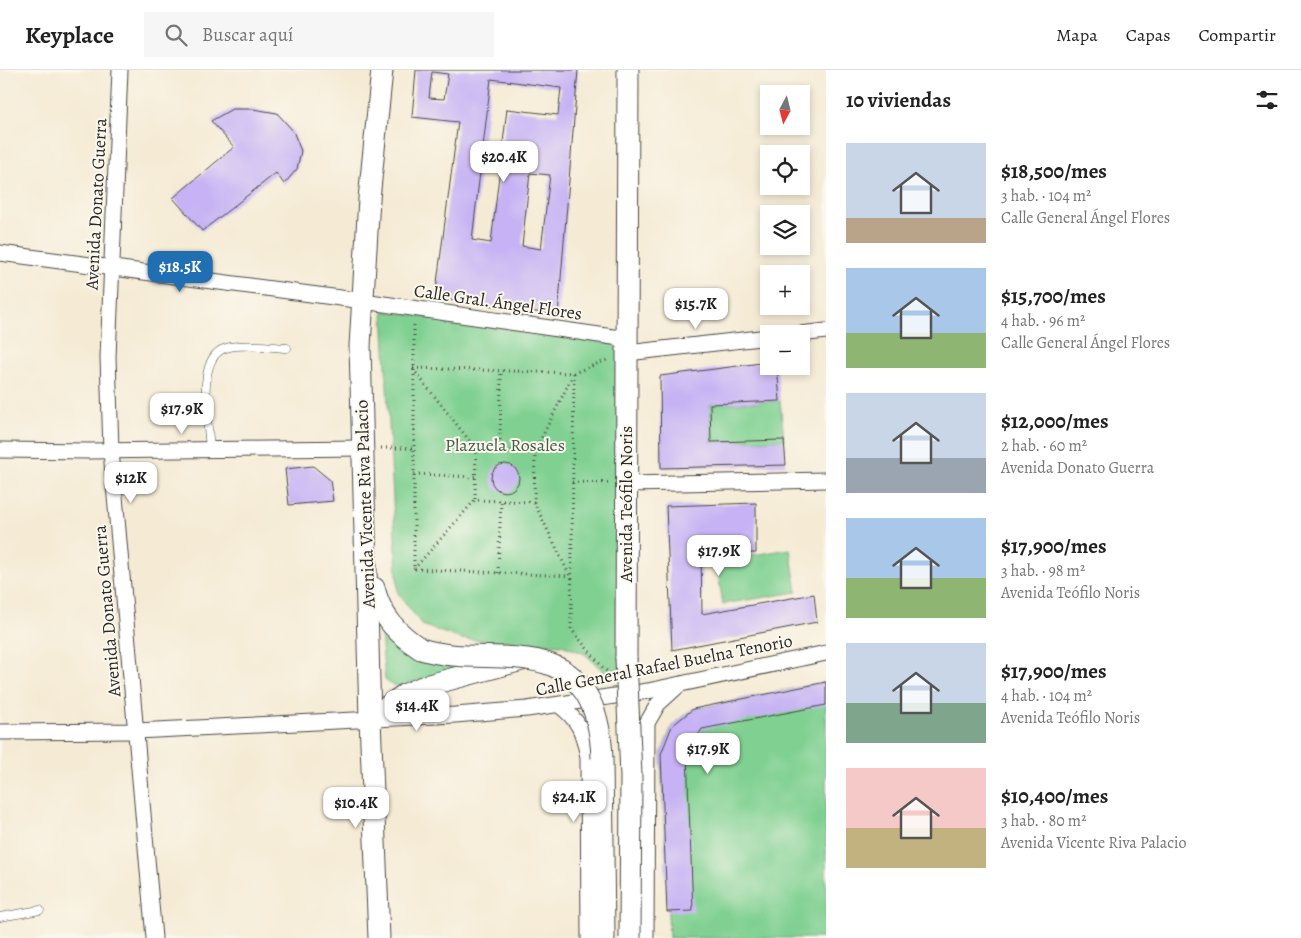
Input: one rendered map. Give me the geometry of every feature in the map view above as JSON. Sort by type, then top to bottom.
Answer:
[{"type":"main road","name":"Avenida Vicente Riva Palacio","points":[[379,938],[370,719],[367,549],[360,346],[369,199],[382,70]]},
{"type":"main road","name":"Avenida Teófilo Noris","points":[[628,70],[626,658],[631,776],[630,938]]},
{"type":"main road","points":[[367,549],[372,580],[382,612],[393,628],[420,649],[456,656],[527,659],[559,669],[584,690],[597,715],[602,758],[604,938]]},
{"type":"main road","points":[[370,719],[404,695],[424,686],[527,659]]},
{"type":"street","name":"Avenida Donato Guerra","points":[[120,70],[108,358],[111,451],[154,938]]},
{"type":"street","name":"Calle Gral. Ángel Flores","points":[[0,253],[363,301],[627,346],[760,338]]},
{"type":"street","points":[[810,333],[826,331]]},
{"type":"street","points":[[0,450],[111,451],[363,448]]},
{"type":"street","points":[[627,484],[826,480]]},
{"type":"street","name":"Calle General Rafael Buelna Tenorio","points":[[0,732],[136,731],[455,715],[559,705],[679,685],[826,653]]},
{"type":"street","points":[[646,938],[646,723],[658,704],[679,685]]},
{"type":"street","points":[[559,705],[574,716],[581,728],[588,757],[589,938]]},
{"type":"lane","points":[[210,450],[206,387],[207,367],[214,353],[226,348],[287,348]]},
{"type":"lane","points":[[0,917],[40,910]]},
{"type":"path","points":[[414,309],[414,569]]},
{"type":"path","points":[[413,368],[574,373],[627,346]]},
{"type":"path","points":[[413,368],[476,450],[475,500],[414,569]]},
{"type":"path","points":[[500,371],[500,450]]},
{"type":"path","points":[[570,576],[534,502],[535,451],[574,373]]},
{"type":"path","points":[[571,629],[570,576],[574,373]]},
{"type":"path","points":[[363,448],[414,448]]},
{"type":"path","points":[[476,450],[535,451]]},
{"type":"path","points":[[414,474],[476,477]]},
{"type":"path","points":[[572,482],[627,484]]},
{"type":"path","points":[[475,500],[534,502]]},
{"type":"path","points":[[498,573],[501,501]]},
{"type":"path","points":[[414,569],[570,576]]},
{"type":"green space","name":"Plazuela Rosales","points":[[383,311],[620,345],[620,670],[605,673],[585,654],[562,645],[461,639],[422,625],[398,593]]},
{"type":"green space","points":[[780,401],[784,440],[711,442],[710,404]]},
{"type":"green space","points":[[790,549],[797,592],[723,604],[716,561]]},
{"type":"green space","points":[[380,622],[409,654],[428,662],[471,665],[400,686],[392,685],[385,680]]},
{"type":"green space","points":[[826,682],[826,938],[669,938],[661,754],[672,726],[693,709]]},
{"type":"building","points":[[416,70],[578,70],[558,315],[435,298],[458,122],[412,117]],"holes":[[[432,72],[448,74],[444,99],[429,98]],[[491,79],[561,88],[558,115],[507,109],[491,243],[472,240]],[[530,173],[550,175],[541,249],[522,246]]]},
{"type":"building","points":[[232,109],[253,109],[277,113],[293,131],[301,151],[297,169],[284,184],[276,173],[202,231],[173,198],[234,147],[211,121]]},
{"type":"building","points":[[760,363],[760,375],[778,375],[780,401],[710,404],[711,442],[784,440],[786,465],[661,468],[660,376]]},
{"type":"building","points":[[505,464],[515,468],[519,478],[515,488],[505,492],[495,488],[491,478],[495,468]]},
{"type":"building","points":[[313,466],[330,480],[333,501],[289,505],[285,469]]},
{"type":"building","points":[[756,503],[756,553],[701,554],[702,614],[814,594],[817,622],[672,650],[666,506]]},
{"type":"building","points":[[826,682],[826,705],[702,729],[687,753],[693,911],[667,912],[661,754],[672,726],[693,709]]}]
